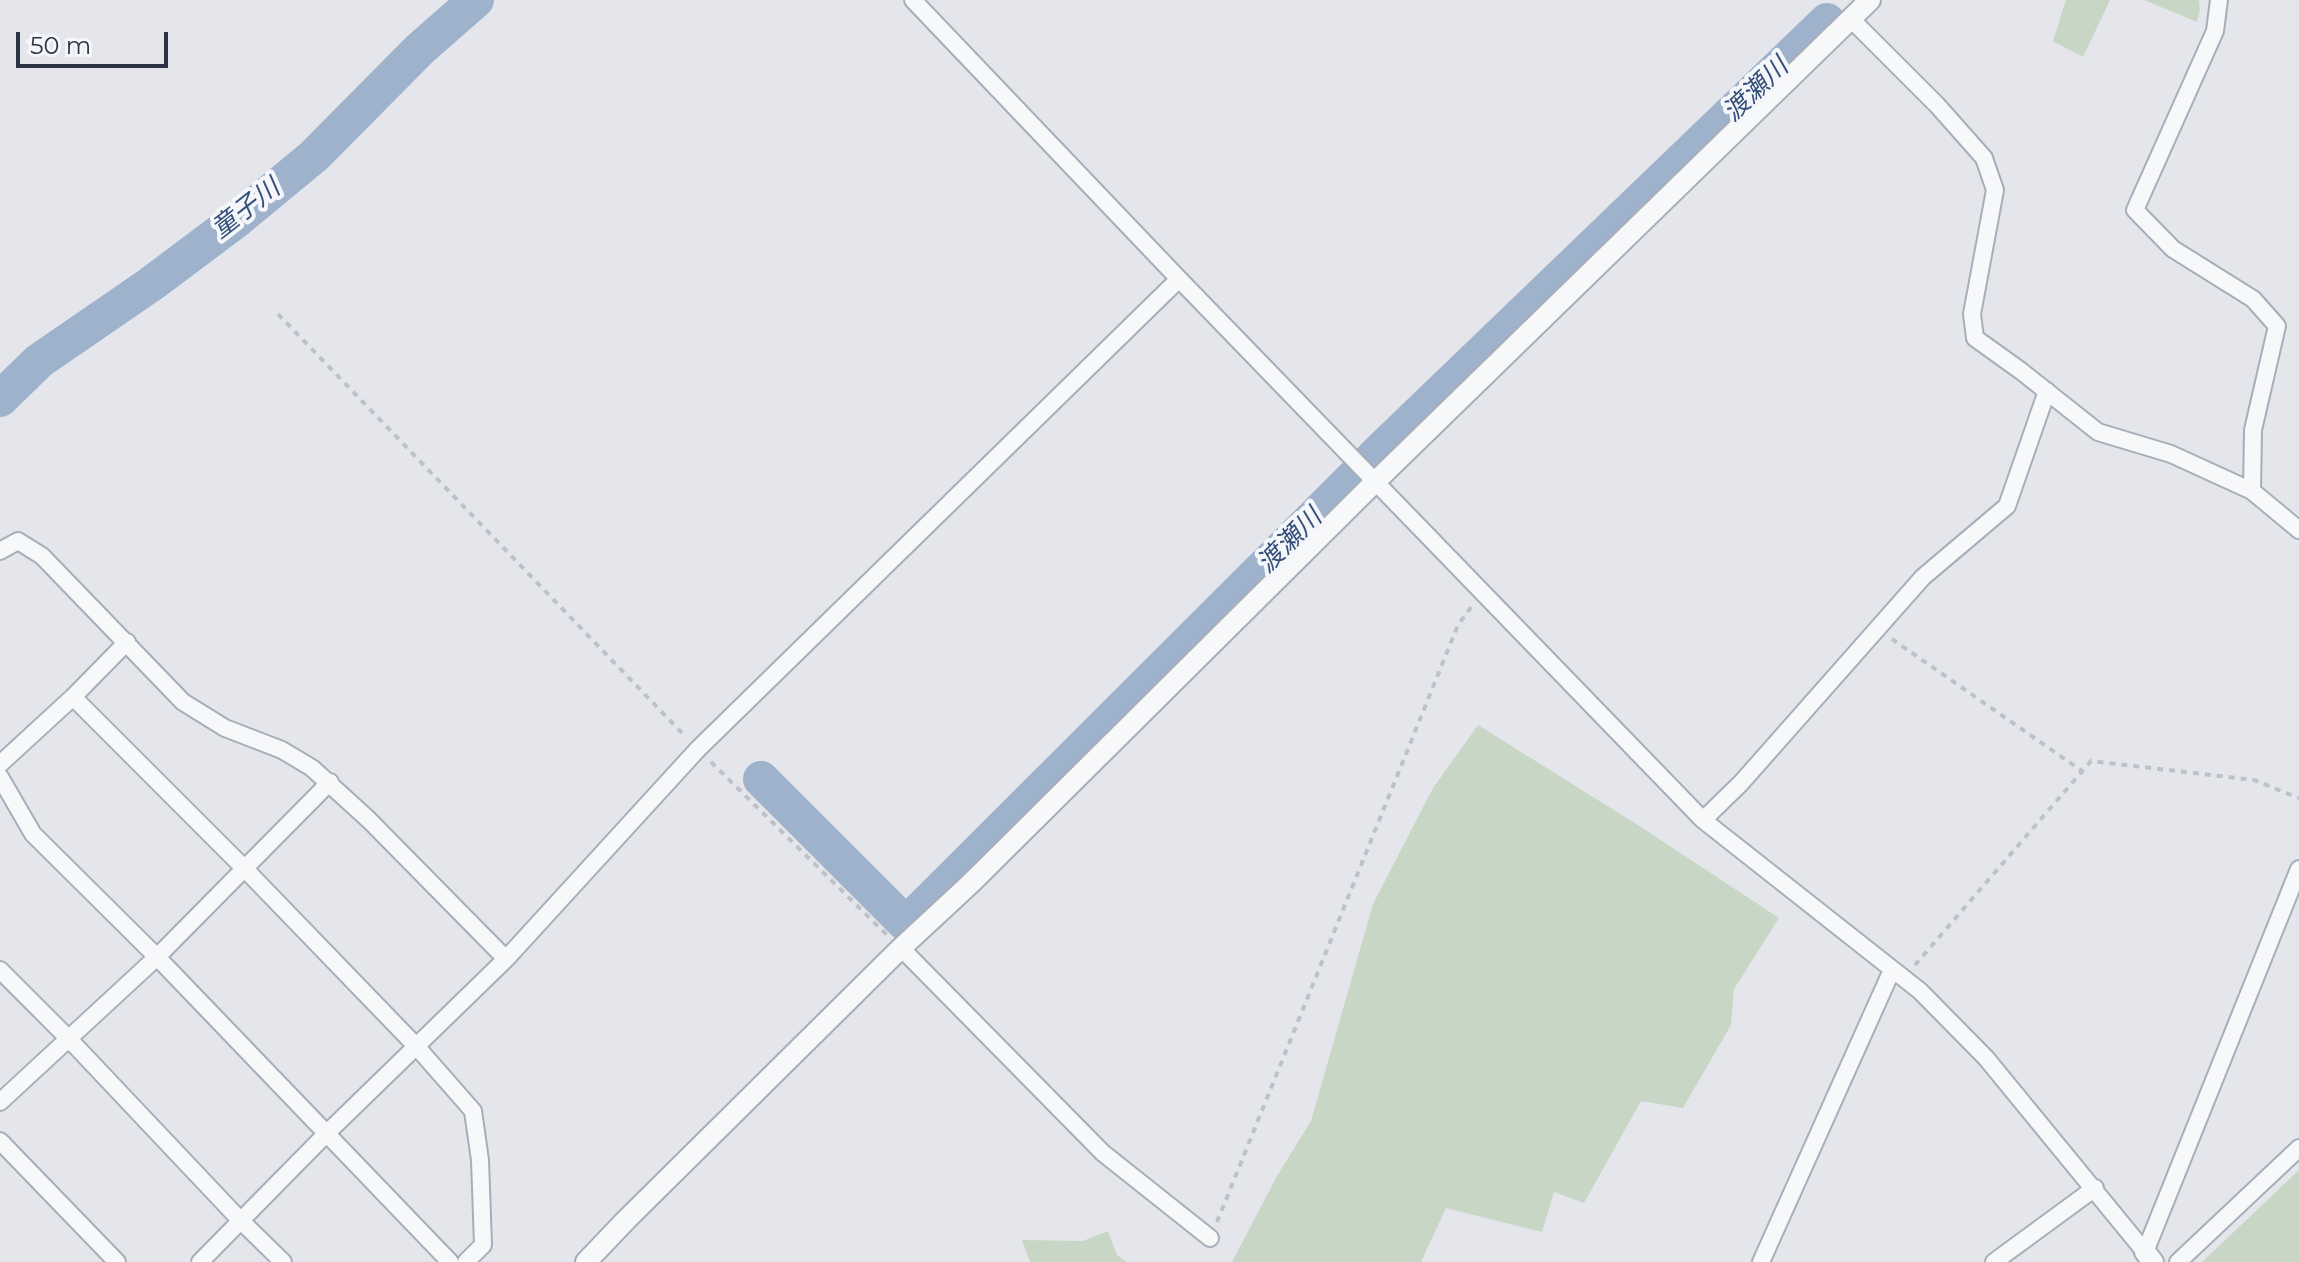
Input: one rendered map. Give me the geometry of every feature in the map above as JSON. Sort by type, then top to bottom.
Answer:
[{"type":"street","points":[[913,0],[1703,820],[1920,991],[1986,1058],[2149,1257]]},
{"type":"street","points":[[586,1262],[1376,481],[1870,0]]},
{"type":"street","points":[[2219,0],[2215,31],[2135,210],[2173,249],[2253,299],[2277,326],[2253,430],[2252,491]]},
{"type":"street","points":[[1851,19],[1937,105],[1984,158],[1995,190],[1972,314],[1975,338],[2098,432],[2171,454],[2252,491],[2299,530]]},
{"type":"street","points":[[200,1262],[506,959],[698,749],[1179,279]]},
{"type":"street","points":[[1703,820],[1741,783],[1923,577],[2007,506],[2047,391]]},
{"type":"street","points":[[0,551],[18,541],[42,556],[183,702],[225,728],[282,750],[330,782],[506,959]]},
{"type":"street","points":[[0,764],[127,642]]},
{"type":"street","points":[[73,697],[416,1046],[473,1111],[480,1160],[483,1245],[466,1262]]},
{"type":"street","points":[[0,777],[33,834],[157,957],[450,1262]]},
{"type":"street","points":[[0,1102],[157,957],[330,782]]},
{"type":"street","points":[[2149,1257],[2299,869]]},
{"type":"street","points":[[901,948],[1103,1153],[1210,1238]]},
{"type":"street","points":[[0,970],[283,1262]]},
{"type":"street","points":[[1761,1262],[1898,974]]},
{"type":"street","points":[[0,1141],[117,1262]]},
{"type":"street","points":[[2178,1262],[2299,1148]]},
{"type":"street","points":[[1994,1262],[2095,1188]]},
{"type":"path","points":[[278,314],[698,749],[901,948]]},
{"type":"path","points":[[1210,1238],[1458,625],[1483,591]]},
{"type":"path","points":[[1877,629],[2082,771]]},
{"type":"path","points":[[1898,974],[2091,761],[2254,780],[2299,798]]},
{"type":"green space","points":[[2066,0],[2110,0],[2083,57],[2053,41]]},
{"type":"green space","points":[[2144,0],[2199,0],[2197,22]]},
{"type":"green space","points":[[1478,725],[1779,918],[1734,989],[1731,1025],[1683,1108],[1641,1101],[1584,1203],[1554,1192],[1542,1232],[1446,1208],[1421,1262],[1232,1262],[1277,1176],[1311,1121],[1373,904],[1433,788]]},
{"type":"green space","points":[[2299,1170],[2299,1262],[2202,1262]]},
{"type":"green space","points":[[1108,1231],[1117,1255],[1126,1262],[1030,1262],[1022,1240],[1083,1241]]},
{"type":"waterway","name":"童子川","points":[[0,399],[39,361],[151,284],[239,218],[314,156],[420,49],[476,0]]},
{"type":"waterway","name":"渡瀬川","points":[[761,779],[906,924],[1383,448],[1827,21]]}]
